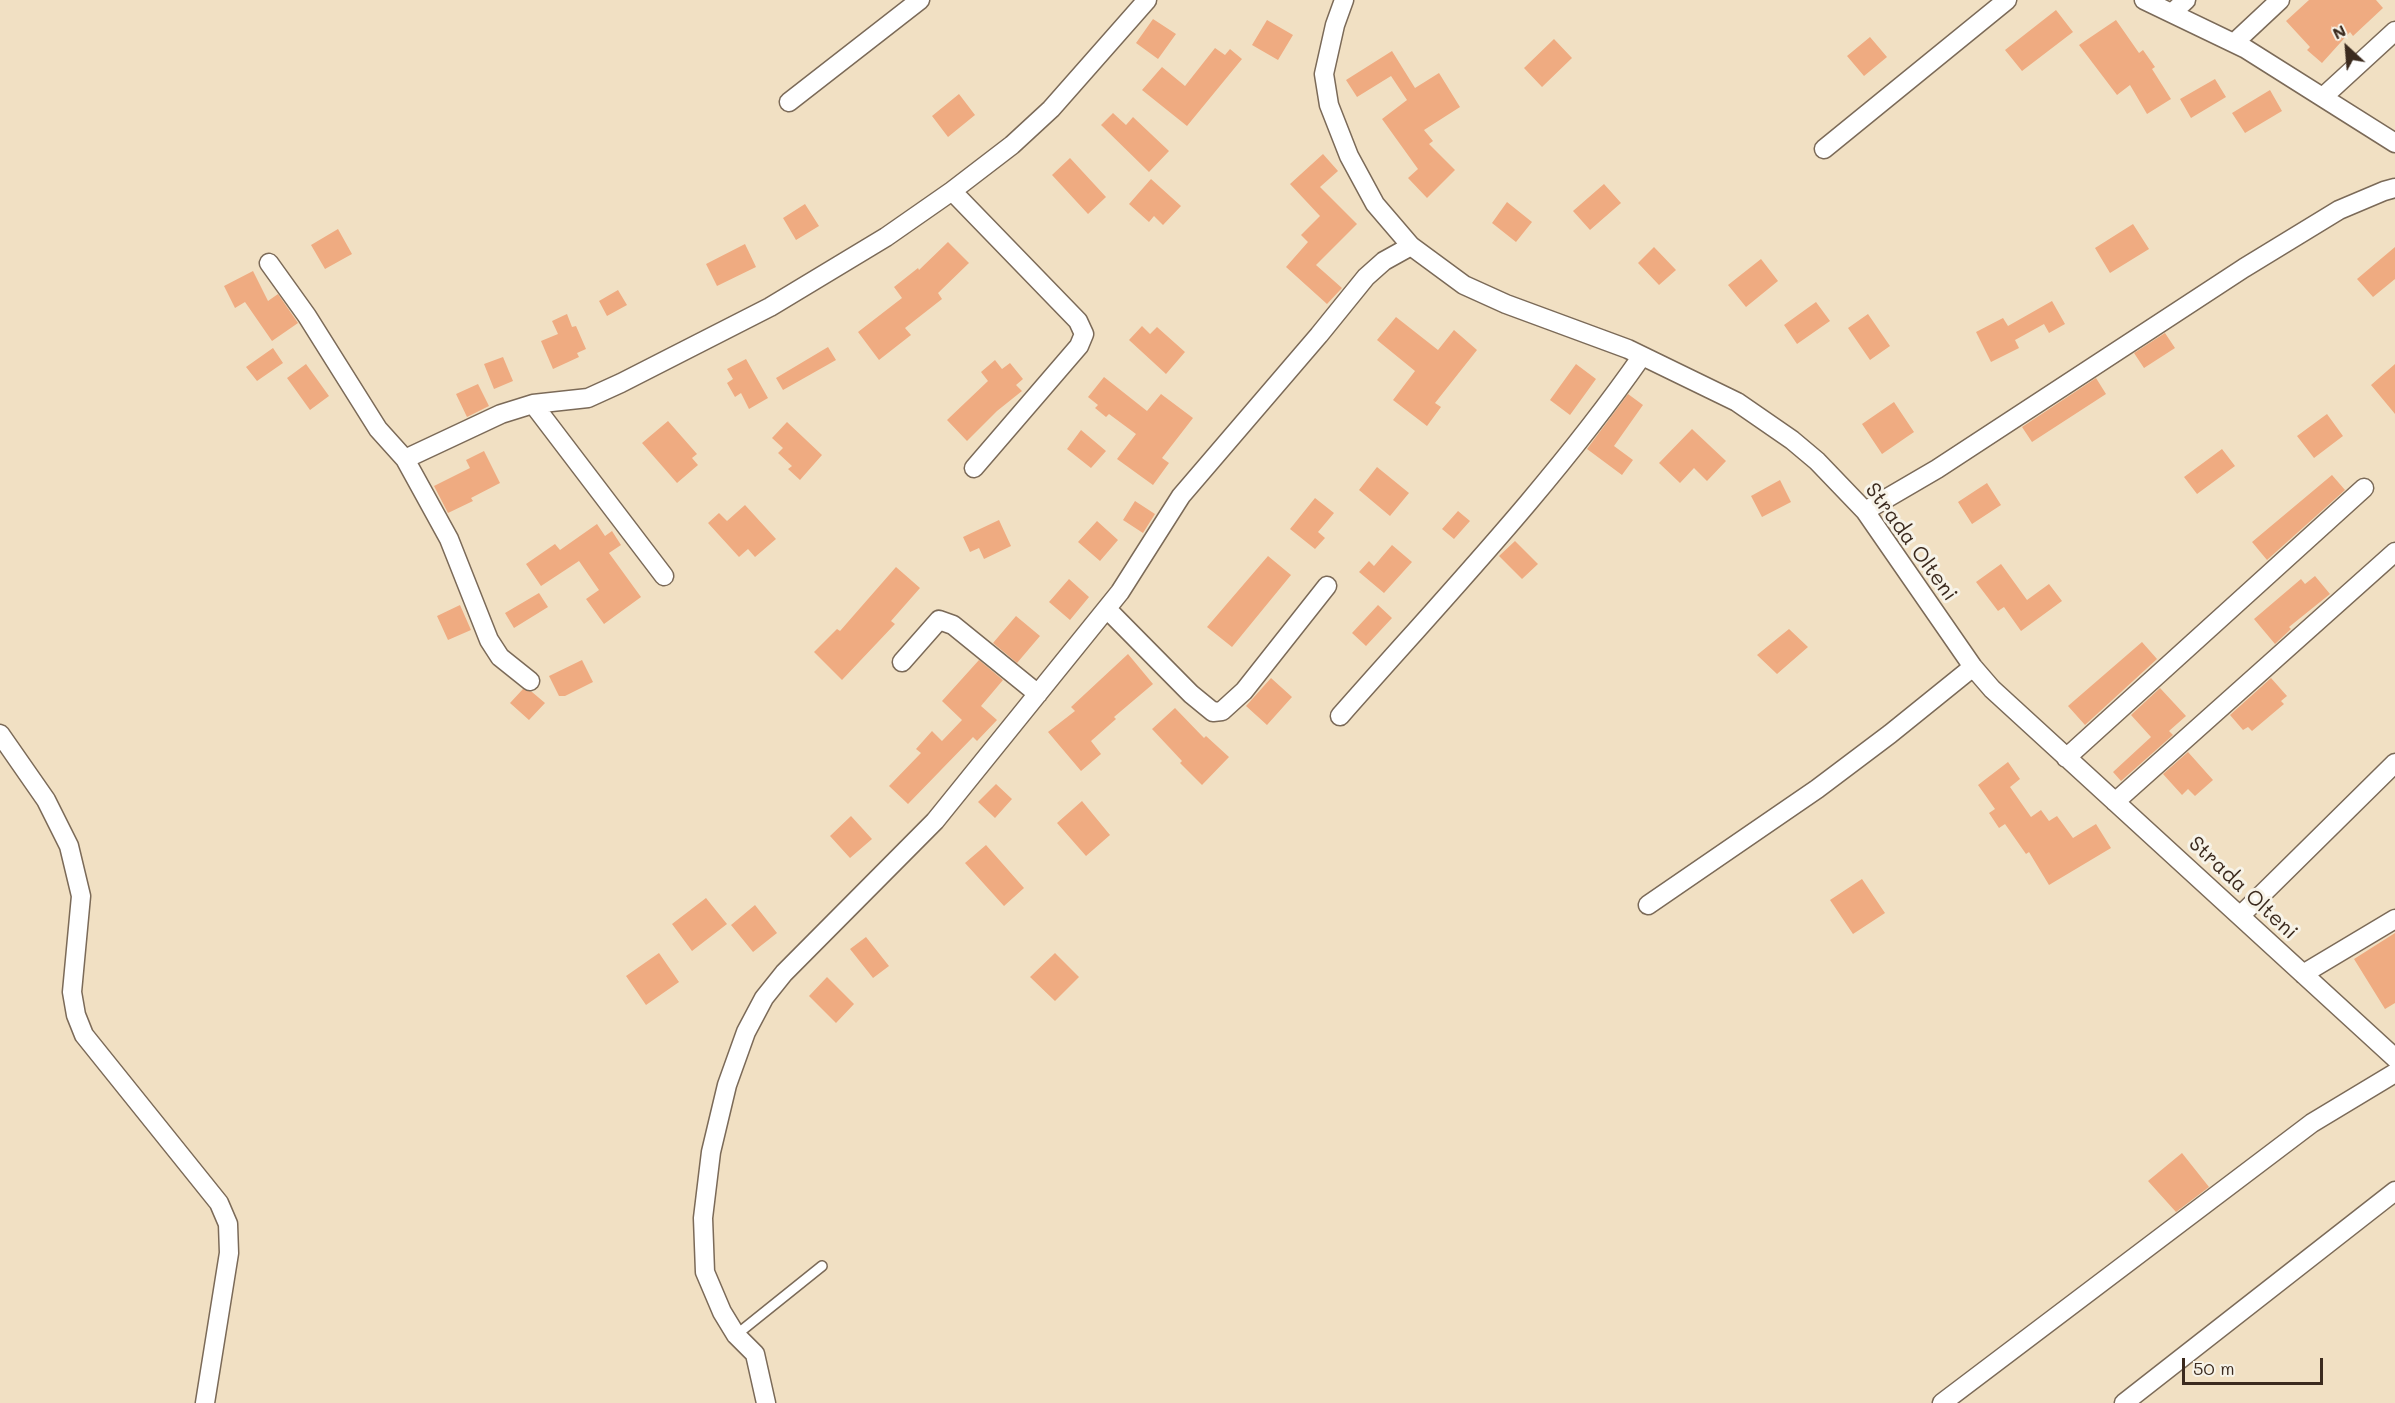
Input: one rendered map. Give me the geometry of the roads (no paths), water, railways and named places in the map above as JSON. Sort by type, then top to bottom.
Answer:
[{"type":"street","points":[[789,102],[920,0]]},
{"type":"street","points":[[405,459],[501,414],[533,404],[588,398],[770,307],[886,237],[1012,145],[1051,110],[1147,0]]},
{"type":"street","name":"Strada Olteni","points":[[1344,0],[1335,25],[1324,74],[1329,105],[1349,156],[1375,204],[1411,246],[1464,285],[1506,304],[1642,356],[1737,402],[1792,440],[1817,461],[1865,512],[1973,667],[1992,689],[2395,1058]]},
{"type":"street","points":[[1824,149],[2007,0]]},
{"type":"street","points":[[2145,0],[2234,43],[2395,142]]},
{"type":"street","points":[[2172,13],[2186,0]]},
{"type":"street","points":[[2234,43],[2280,0]]},
{"type":"street","points":[[2323,97],[2395,31]]},
{"type":"street","points":[[1865,512],[1937,469],[2282,244],[2339,210],[2395,188]]},
{"type":"street","points":[[952,191],[1078,321],[1084,334],[1079,346],[974,468]]},
{"type":"street","points":[[766,1403],[755,1354],[736,1335],[722,1312],[705,1272],[703,1218],[713,1141],[727,1086],[746,1032],[764,998],[784,973],[935,821],[1120,592],[1181,496],[1320,335],[1366,277],[1384,261],[1411,246]]},
{"type":"street","points":[[269,263],[307,316],[378,429],[405,459],[449,539],[489,640],[500,657],[530,681]]},
{"type":"street","points":[[1340,717],[1568,456],[1642,356]]},
{"type":"street","points":[[533,404],[664,576]]},
{"type":"street","points":[[2066,758],[2364,488]]},
{"type":"street","points":[[2115,802],[2395,552]]},
{"type":"street","points":[[1107,609],[1191,694],[1213,712],[1222,711],[1244,691],[1328,586]]},
{"type":"street","points":[[902,662],[939,620],[942,620],[953,625],[1038,694]]},
{"type":"street","points":[[1648,905],[1817,789],[1973,667]]},
{"type":"street","points":[[0,734],[46,800],[69,846],[81,896],[72,992],[76,1015],[84,1035],[219,1203],[228,1224],[230,1253],[205,1403]]},
{"type":"street","points":[[2240,916],[2395,763]]},
{"type":"street","points":[[2303,974],[2395,919]]},
{"type":"street","points":[[1942,1403],[2312,1123],[2395,1073]]},
{"type":"street","points":[[2124,1403],[2395,1191]]},
{"type":"lane","points":[[736,1335],[822,1266]]}]
